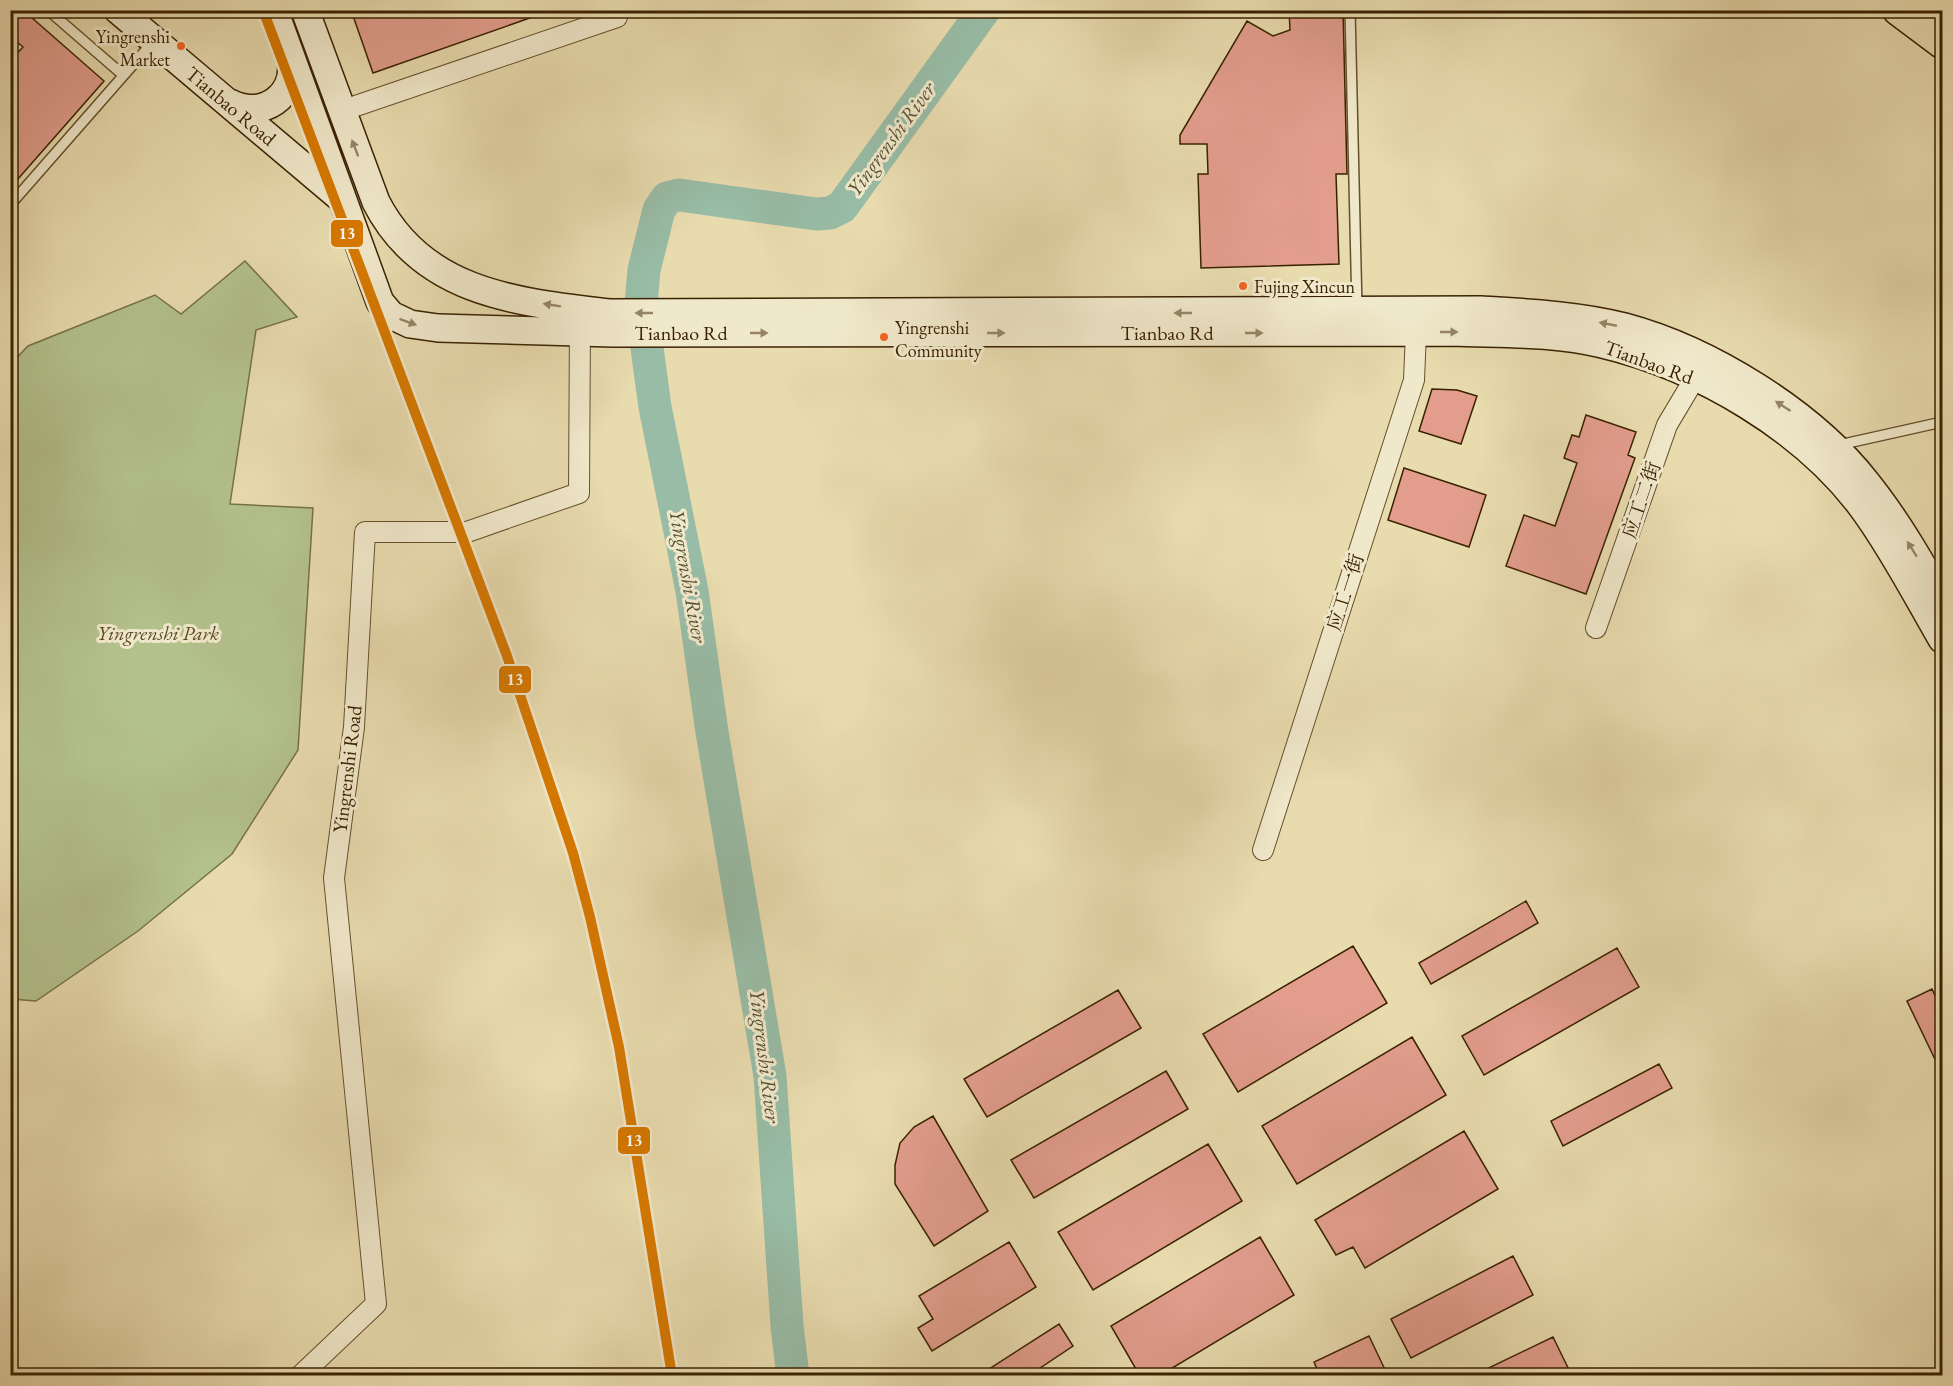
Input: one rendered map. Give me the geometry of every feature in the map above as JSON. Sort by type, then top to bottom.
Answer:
[{"type":"main road","points":[[1898,10],[1942,44]]},
{"type":"street","name":"Tianbao Road","points":[[118,10],[344,201]]},
{"type":"street","name":"Tianbao Rd","points":[[274,10],[380,302],[391,315],[410,324],[438,328],[581,321],[1416,332],[1515,334],[1600,344],[1648,357],[1695,378],[1766,418],[1836,478],[1864,510],[1942,639]]},
{"type":"street","name":"Tianbao Rd","points":[[305,10],[376,202],[390,229],[414,253],[444,275],[486,292],[581,321]]},
{"type":"street","points":[[341,111],[595,17],[617,17]]},
{"type":"street","points":[[226,101],[250,110],[262,109],[276,102],[291,82],[293,71],[291,57]]},
{"type":"street","name":"Tianbao Rd","points":[[678,323],[1492,310],[1559,315],[1625,327],[1685,348],[1751,385],[1797,415],[1865,480],[1894,519],[1942,600]]},
{"type":"street","name":"Yingrenshi Road","points":[[300,1376],[376,1304],[334,878],[354,727],[365,532],[467,532],[579,493],[581,321]]},
{"type":"street","name":"应工一街","points":[[1263,850],[1414,380],[1416,332]]},
{"type":"street","name":"应工二街","points":[[1596,628],[1667,425],[1695,378]]},
{"type":"lane","points":[[48,10],[123,75]]},
{"type":"lane","points":[[1350,10],[1358,312]]},
{"type":"lane","points":[[11,203],[154,41]]},
{"type":"lane","points":[[1832,446],[1942,423]]},
{"type":"green space","name":"Yingrenshi Park","points":[[245,261],[297,317],[256,330],[230,504],[313,508],[298,750],[232,854],[138,931],[36,1001],[11,999],[11,364],[28,346],[155,295],[181,314]]},
{"type":"building","points":[[10,10],[23,10],[104,81],[10,188],[10,61],[23,47],[10,36]]},
{"type":"building","points":[[351,10],[544,10],[544,13],[373,73]]},
{"type":"building","points":[[1289,10],[1343,10],[1347,174],[1336,174],[1339,264],[1201,268],[1198,174],[1208,174],[1207,144],[1180,144],[1180,135],[1247,21],[1273,36],[1290,30]]},
{"type":"building","points":[[1432,389],[1457,390],[1477,396],[1461,444],[1419,431]]},
{"type":"building","points":[[1586,415],[1636,432],[1628,455],[1635,458],[1586,594],[1506,566],[1524,515],[1555,526],[1577,463],[1564,458],[1572,435],[1579,437]]},
{"type":"building","points":[[1404,468],[1486,495],[1469,547],[1388,520]]},
{"type":"building","points":[[1526,901],[1538,923],[1431,984],[1419,963]]},
{"type":"building","points":[[1353,946],[1387,1003],[1238,1092],[1203,1034]]},
{"type":"building","points":[[1617,948],[1639,987],[1484,1075],[1462,1036]]},
{"type":"building","points":[[1932,989],[1942,1011],[1942,1074],[1907,1001]]},
{"type":"building","points":[[1118,990],[1141,1028],[987,1117],[964,1079]]},
{"type":"building","points":[[1412,1037],[1446,1095],[1297,1184],[1262,1126]]},
{"type":"building","points":[[1659,1064],[1672,1088],[1563,1146],[1551,1121]]},
{"type":"building","points":[[1166,1071],[1188,1109],[1034,1198],[1011,1160]]},
{"type":"building","points":[[933,1116],[988,1211],[934,1246],[895,1184],[895,1165],[900,1143],[914,1127]]},
{"type":"building","points":[[1464,1131],[1498,1189],[1365,1268],[1353,1247],[1336,1255],[1315,1220]]},
{"type":"building","points":[[1208,1144],[1242,1201],[1093,1290],[1058,1232]]},
{"type":"building","points":[[1260,1237],[1294,1295],[1159,1376],[1140,1376],[1111,1326]]},
{"type":"building","points":[[1009,1242],[1036,1287],[932,1351],[918,1328],[933,1319],[919,1296]]},
{"type":"building","points":[[1513,1256],[1533,1295],[1411,1358],[1391,1319]]},
{"type":"building","points":[[1059,1324],[1073,1346],[1028,1376],[978,1376]]},
{"type":"building","points":[[1369,1336],[1388,1376],[1320,1376],[1314,1362]]},
{"type":"building","points":[[1553,1337],[1572,1376],[1472,1376]]},
{"type":"waterway","name":"Yingrenshi River","points":[[793,1376],[787,1326],[770,1076],[712,732],[692,591],[655,407],[641,304],[644,270],[659,210],[667,198],[679,195],[816,214],[830,213],[842,207],[984,10]]},
{"type":"transit line","name":"13","points":[[263,10],[507,656],[573,853],[619,1047],[672,1376]]},
{"type":"place","name":"Yingrenshi Market","points":[[181,46]]},
{"type":"place","name":"Fujing Xincun","points":[[1243,286]]},
{"type":"place","name":"Yingrenshi Community","points":[[884,337]]}]
